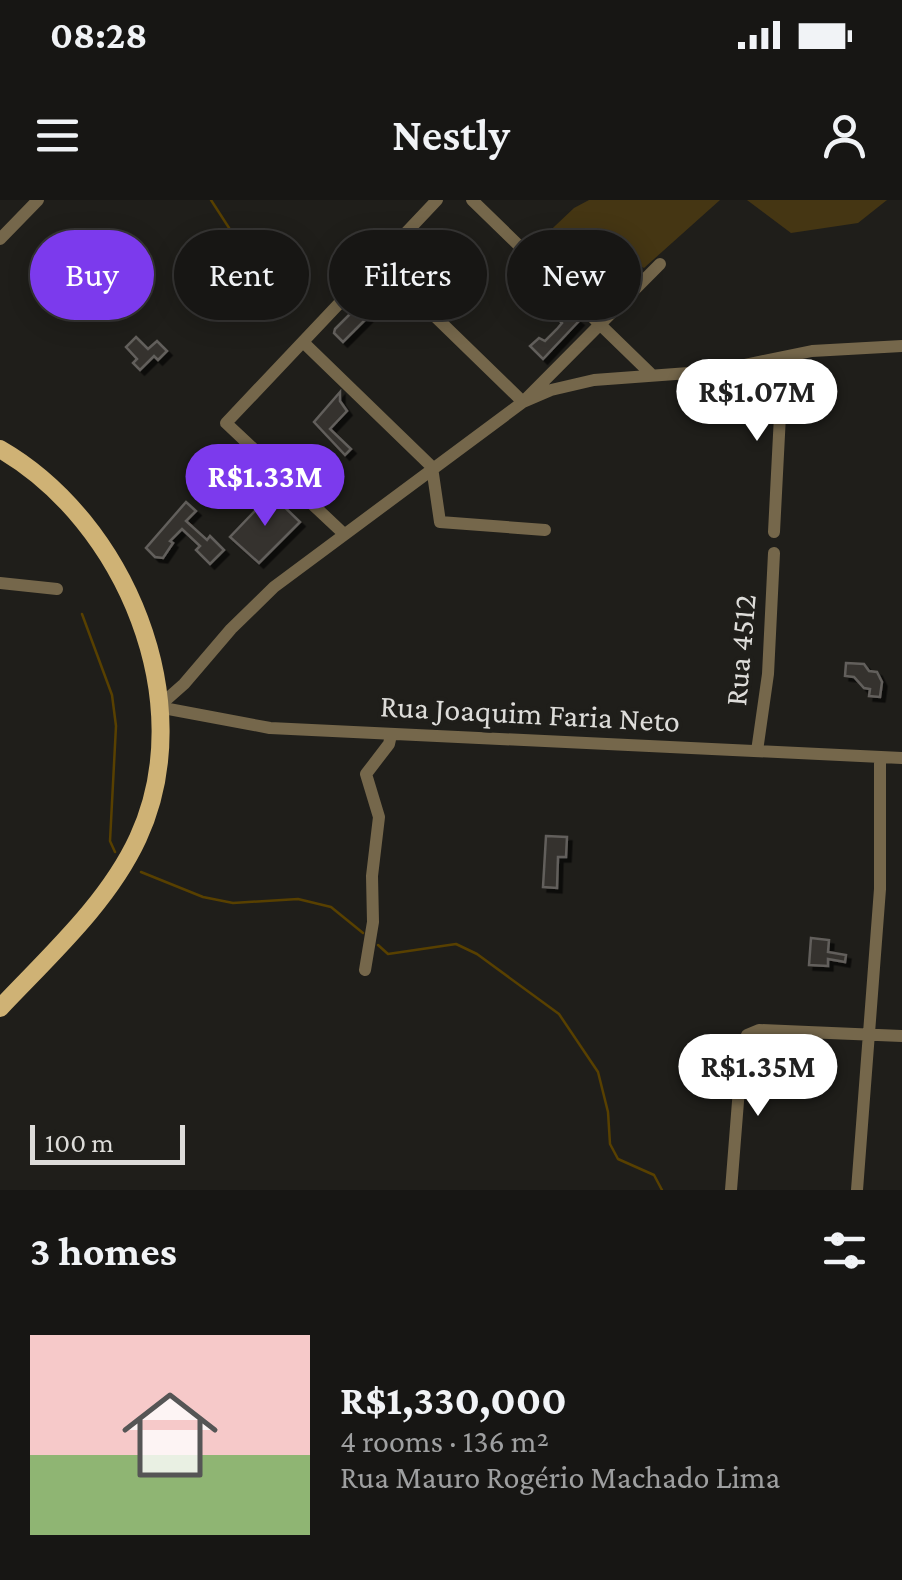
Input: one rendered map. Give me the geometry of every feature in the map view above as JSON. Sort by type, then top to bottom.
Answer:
[{"type":"main road","points":[[0,449],[58,492],[100,540],[138,613],[158,706],[154,783],[139,835],[127,858],[83,918],[0,1008]]},
{"type":"street","points":[[0,239],[38,200]]},
{"type":"street","points":[[409,230],[438,200]]},
{"type":"street","points":[[472,200],[651,374]]},
{"type":"street","points":[[158,706],[184,684],[254,604],[523,402],[660,264]]},
{"type":"street","points":[[329,315],[226,423],[344,534]]},
{"type":"street","points":[[439,320],[523,402]]},
{"type":"street","points":[[303,342],[432,467],[440,522],[545,530]]},
{"type":"street","points":[[523,402],[568,385],[651,374],[716,371],[832,348],[902,346]]},
{"type":"street","points":[[774,532],[783,358]]},
{"type":"street","name":"Rua 4512","points":[[757,751],[770,660],[774,553]]},
{"type":"street","points":[[0,583],[57,589]]},
{"type":"street","name":"Rua Joaquim Faria Neto","points":[[158,706],[270,728],[902,758]]},
{"type":"street","points":[[365,970],[373,922],[372,876],[379,817],[366,774],[389,744],[391,734]]},
{"type":"street","points":[[857,1190],[881,865],[880,757]]},
{"type":"street","points":[[730,1190],[742,1051],[747,1035],[759,1030],[902,1036]]},
{"type":"shaded area","points":[[589,200],[720,200],[644,268],[641,230],[551,230]]},
{"type":"shaded area","points":[[747,200],[887,200],[858,223],[791,233]]},
{"type":"building","points":[[344,320],[365,320],[343,342],[335,329]]},
{"type":"building","points":[[559,320],[579,321],[543,359],[530,346],[539,338],[545,341],[562,323]]},
{"type":"building","points":[[136,337],[148,349],[157,341],[167,351],[158,360],[154,356],[140,370],[133,363],[137,359],[126,347]]},
{"type":"building","points":[[340,392],[340,401],[347,411],[330,429],[351,449],[345,455],[314,422]]},
{"type":"building","points":[[271,494],[300,522],[259,563],[230,537]]},
{"type":"building","points":[[186,502],[196,511],[186,521],[224,550],[210,564],[196,550],[200,546],[182,529],[170,541],[173,543],[163,558],[155,557],[146,548]]},
{"type":"building","points":[[846,663],[864,664],[869,671],[877,672],[882,682],[880,697],[869,696],[870,689],[854,677],[845,676]]},
{"type":"building","points":[[546,836],[567,837],[566,857],[558,857],[557,888],[543,887]]},
{"type":"building","points":[[811,938],[829,940],[828,952],[846,955],[845,962],[828,959],[828,966],[809,965]]},
{"type":"waterway","points":[[211,200],[230,230]]},
{"type":"waterway","points":[[82,614],[112,695],[116,726],[110,841],[115,852]]},
{"type":"waterway","points":[[141,872],[203,897],[233,903],[298,899],[331,907],[363,933]]},
{"type":"waterway","points":[[378,945],[388,954],[456,944],[477,954],[559,1014],[598,1072],[608,1112],[610,1144],[618,1159],[654,1175],[662,1190]]}]
